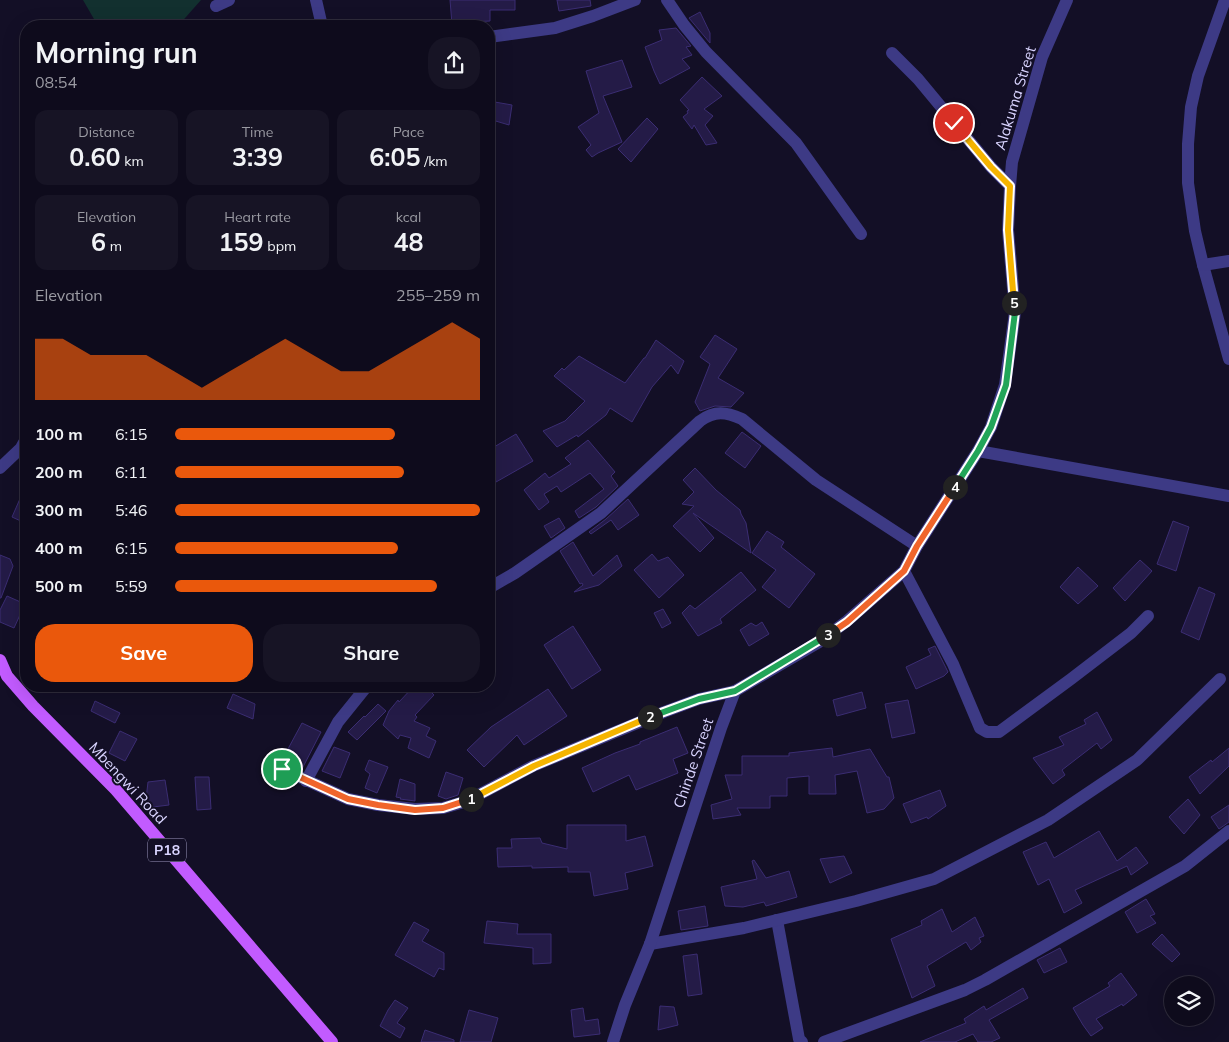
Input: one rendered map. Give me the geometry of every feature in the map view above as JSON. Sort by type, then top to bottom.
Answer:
[{"type":"main road","name":"Mbengwi Road","points":[[0,660],[7,676],[20,691]]},
{"type":"main road","name":"Mbengwi Road","points":[[21,692],[116,790],[332,1042]]},
{"type":"street","points":[[216,6],[229,0]]},
{"type":"street","points":[[316,0],[321,20]]},
{"type":"street","points":[[495,36],[555,28],[635,0]]},
{"type":"street","points":[[667,0],[706,52],[796,143],[861,234]]},
{"type":"street","name":"Alakuma Street","points":[[904,571],[917,546],[978,451],[991,427],[1006,385],[1015,312],[1008,230],[1012,162],[1042,58],[1067,0]]},
{"type":"street","points":[[1225,0],[1198,76],[1191,107],[1188,144],[1188,183],[1195,231],[1229,359]]},
{"type":"street","points":[[892,53],[918,79],[991,167],[1010,186]]},
{"type":"street","points":[[1203,265],[1229,261]]},
{"type":"street","points":[[495,585],[515,574],[601,513],[700,421],[709,415],[718,413],[731,414],[742,419],[816,480],[917,546]]},
{"type":"street","points":[[0,468],[20,450]]},
{"type":"street","points":[[978,451],[1229,496]]},
{"type":"street","points":[[282,769],[348,799],[415,810],[443,808],[467,800],[534,766],[664,712],[699,699],[735,691],[818,642],[847,622],[904,571],[953,664],[980,728],[987,732],[999,732],[1072,679],[1131,633],[1148,616]]},
{"type":"street","points":[[650,944],[744,928],[856,901],[934,879],[1048,820],[1137,760],[1220,679]]},
{"type":"street","name":"Chinde Street","points":[[612,1042],[650,944],[735,691]]},
{"type":"street","points":[[306,781],[338,722],[362,692]]},
{"type":"street","points":[[824,1042],[965,990],[985,980],[1185,866],[1229,830]]},
{"type":"street","points":[[777,920],[799,1039],[802,1042]]},
{"type":"green space","points":[[83,0],[201,0],[183,20],[95,20]]},
{"type":"building","points":[[450,0],[515,0],[515,10],[490,10],[490,20],[452,20]]},
{"type":"building","points":[[557,0],[590,0],[591,6],[559,11]]},
{"type":"building","points":[[700,12],[710,33],[710,43],[689,18]]},
{"type":"building","points":[[676,28],[691,46],[686,47],[692,55],[682,59],[690,68],[660,84],[645,47],[662,40],[659,30]]},
{"type":"building","points":[[622,60],[632,87],[603,96],[622,142],[592,157],[586,150],[591,145],[578,127],[599,113],[586,71]]},
{"type":"building","points":[[702,77],[722,96],[704,109],[713,116],[705,125],[717,143],[706,145],[694,125],[692,129],[683,117],[689,110],[680,100]]},
{"type":"building","points":[[495,102],[512,105],[509,125],[495,121]]},
{"type":"building","points":[[647,118],[658,129],[631,162],[618,149]]},
{"type":"building","points":[[715,335],[737,349],[718,378],[744,393],[731,407],[715,406],[700,411],[695,402],[710,364],[700,357]]},
{"type":"building","points":[[656,340],[684,361],[678,374],[671,365],[652,387],[632,422],[610,408],[606,415],[578,437],[577,435],[557,447],[543,431],[565,421],[585,401],[554,376],[562,368],[564,370],[579,356],[625,383],[645,358]]},
{"type":"building","points":[[742,432],[761,446],[745,468],[725,453]]},
{"type":"building","points":[[516,434],[533,461],[496,482],[495,446]]},
{"type":"building","points":[[588,440],[615,472],[611,476],[618,486],[596,507],[579,518],[575,511],[604,489],[590,473],[561,492],[557,486],[544,494],[549,502],[539,510],[524,490],[545,473],[549,478],[571,464],[565,458]]},
{"type":"building","points":[[695,468],[716,490],[740,510],[746,523],[751,553],[693,513],[714,538],[700,552],[673,526],[694,506],[682,504],[694,492],[683,480]]},
{"type":"building","points":[[20,499],[20,521],[12,517]]},
{"type":"building","points":[[628,499],[639,515],[618,530],[611,520],[591,534],[589,532],[606,519]]},
{"type":"building","points":[[559,518],[565,528],[551,538],[544,526]]},
{"type":"building","points":[[1173,521],[1189,527],[1176,571],[1157,564]]},
{"type":"building","points":[[767,531],[784,542],[781,547],[815,574],[789,608],[762,587],[776,570],[752,553]]},
{"type":"building","points":[[573,542],[593,576],[617,555],[622,566],[599,585],[574,592],[583,585],[582,583],[580,584],[560,551]]},
{"type":"building","points":[[652,554],[658,561],[668,557],[684,575],[659,598],[634,570]]},
{"type":"building","points":[[0,555],[10,559],[13,566],[1,598],[0,598]]},
{"type":"building","points":[[1140,560],[1152,571],[1125,601],[1113,588]]},
{"type":"building","points":[[1078,567],[1098,586],[1078,604],[1060,587]]},
{"type":"building","points":[[741,572],[756,590],[720,619],[722,623],[698,636],[682,613],[690,605],[695,609]]},
{"type":"building","points":[[1199,587],[1215,594],[1199,640],[1181,632]]},
{"type":"building","points":[[7,596],[20,602],[20,615],[14,628],[0,622],[0,610]]},
{"type":"building","points":[[663,609],[671,623],[662,628],[654,613]]},
{"type":"building","points":[[762,622],[769,634],[749,646],[740,630],[751,623],[756,626]]},
{"type":"building","points":[[573,626],[601,670],[572,689],[544,645]]},
{"type":"building","points":[[935,646],[948,672],[944,676],[916,689],[906,667],[931,655],[928,649]]},
{"type":"building","points":[[548,689],[567,716],[524,745],[517,735],[484,767],[467,750],[491,727]]},
{"type":"building","points":[[408,692],[431,692],[434,695],[415,715],[417,717],[414,721],[430,728],[426,736],[436,741],[429,758],[408,748],[411,738],[400,735],[398,739],[383,725],[389,711],[398,700],[399,702]]},
{"type":"building","points":[[862,692],[866,708],[837,716],[833,700]]},
{"type":"building","points":[[233,694],[255,704],[253,719],[227,708]]},
{"type":"building","points":[[908,700],[915,733],[892,738],[885,704]]},
{"type":"building","points":[[95,701],[120,713],[115,723],[91,711]]},
{"type":"building","points":[[378,704],[386,711],[357,740],[348,732]]},
{"type":"building","points":[[1097,712],[1112,740],[1101,749],[1097,743],[1062,770],[1065,775],[1053,784],[1033,758],[1064,745],[1059,737],[1086,724],[1084,720]]},
{"type":"building","points":[[302,723],[321,732],[302,769],[282,760]]},
{"type":"building","points":[[677,727],[688,753],[673,759],[678,773],[636,790],[629,775],[593,792],[582,768]]},
{"type":"building","points":[[120,731],[137,739],[125,761],[109,753]]},
{"type":"building","points":[[334,747],[350,753],[340,778],[322,771]]},
{"type":"building","points":[[832,748],[833,757],[870,749],[887,777],[889,777],[894,798],[884,809],[867,813],[857,771],[835,775],[836,794],[809,794],[809,776],[787,778],[787,796],[770,796],[770,808],[737,808],[741,815],[713,819],[711,805],[732,799],[725,775],[742,775],[742,756],[789,756],[789,753]]},
{"type":"building","points":[[1229,748],[1229,766],[1200,794],[1189,777]]},
{"type":"building","points":[[369,760],[388,767],[377,793],[365,788],[370,774],[365,770]]},
{"type":"building","points":[[446,772],[463,778],[458,795],[446,799],[438,796]]},
{"type":"building","points":[[195,777],[209,777],[211,809],[197,810]]},
{"type":"building","points":[[400,779],[415,784],[415,801],[396,797]]},
{"type":"building","points":[[165,780],[169,805],[145,808],[148,782]]},
{"type":"building","points":[[940,790],[946,806],[928,819],[927,817],[911,823],[903,804]]},
{"type":"building","points":[[1188,799],[1200,815],[1184,834],[1169,817]]},
{"type":"building","points":[[1229,805],[1229,822],[1219,829],[1211,817]]},
{"type":"building","points":[[567,825],[626,825],[626,841],[645,836],[653,866],[625,873],[628,889],[594,896],[590,872],[568,872],[568,867],[498,867],[497,848],[512,848],[511,839],[540,838],[542,843],[567,849]]},
{"type":"building","points":[[1099,831],[1117,861],[1136,847],[1148,863],[1131,875],[1127,866],[1075,890],[1082,903],[1064,913],[1049,879],[1038,885],[1023,852],[1046,842],[1054,858]]},
{"type":"building","points":[[844,856],[852,873],[830,883],[820,859]]},
{"type":"building","points":[[754,860],[766,878],[789,871],[797,897],[766,906],[764,902],[743,907],[725,906],[721,887],[757,879],[752,861]]},
{"type":"building","points":[[1146,899],[1155,914],[1150,916],[1156,923],[1137,933],[1125,912]]},
{"type":"building","points":[[705,906],[708,926],[681,930],[678,911]]},
{"type":"building","points":[[942,909],[952,932],[975,917],[984,936],[979,938],[981,942],[971,950],[966,942],[927,966],[935,986],[912,998],[891,939],[922,925],[921,921]]},
{"type":"building","points":[[487,921],[518,924],[517,934],[551,934],[551,963],[533,964],[533,948],[484,943]]},
{"type":"building","points":[[414,922],[429,930],[422,941],[444,953],[444,970],[439,968],[434,977],[395,955]]},
{"type":"building","points":[[1162,934],[1180,954],[1172,962],[1152,944]]},
{"type":"building","points":[[1060,948],[1067,962],[1044,973],[1037,960]]},
{"type":"building","points":[[697,954],[702,994],[688,996],[683,956]]},
{"type":"building","points":[[1121,973],[1137,995],[1123,1006],[1122,1004],[1096,1019],[1103,1028],[1091,1036],[1073,1008],[1110,986],[1108,983]]},
{"type":"building","points":[[1023,988],[1028,998],[989,1020],[1000,1038],[991,1042],[978,1042],[973,1034],[955,1042],[920,1042],[966,1023],[964,1019],[984,1006],[986,1010]]},
{"type":"building","points":[[395,1000],[408,1008],[397,1023],[405,1028],[400,1038],[380,1026]]},
{"type":"building","points":[[660,1006],[674,1007],[678,1025],[658,1030]]},
{"type":"building","points":[[583,1008],[585,1021],[598,1019],[600,1034],[574,1037],[571,1010]]},
{"type":"building","points":[[469,1010],[498,1018],[491,1042],[460,1042]]},
{"type":"building","points":[[425,1030],[454,1040],[454,1042],[421,1042]]},
{"type":"route","points":[[282,769],[348,799],[415,810],[443,808],[467,800],[534,766],[664,712],[699,699],[735,691],[818,642],[847,622],[904,571],[917,546],[978,451],[991,427],[1006,385],[1015,312],[1008,230],[1010,186],[991,167],[954,123]]}]
